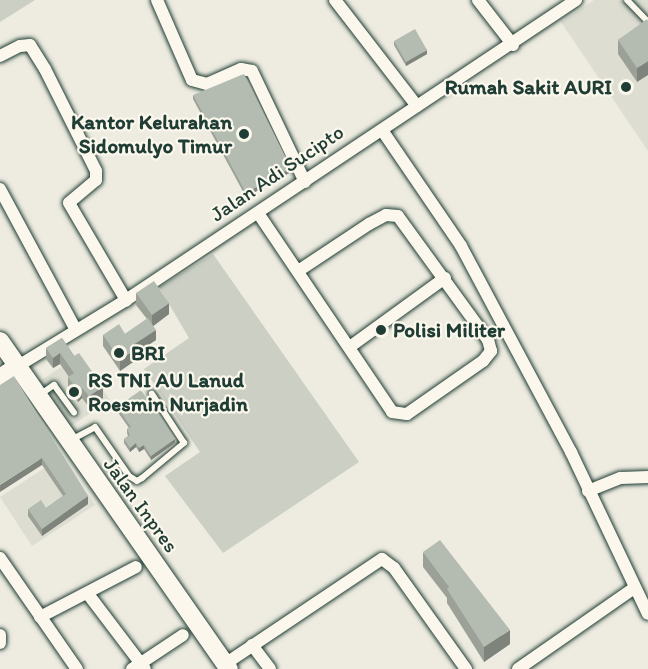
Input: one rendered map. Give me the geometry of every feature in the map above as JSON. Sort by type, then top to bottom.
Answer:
[{"type":"main road","name":"Jalan Inpres","points":[[0,341],[68,442],[227,666]]},
{"type":"main road","name":"Jalan Adi Sucipto","points":[[0,378],[18,366]]},
{"type":"street","points":[[157,0],[192,80],[207,84],[241,69],[252,71],[305,182]]},
{"type":"street","points":[[335,0],[417,106]]},
{"type":"street","points":[[478,0],[513,45]]},
{"type":"street","name":"Jalan Adi Sucipto","points":[[18,366],[126,300],[417,106],[513,45],[576,0]]},
{"type":"street","points":[[0,56],[20,46],[30,45],[45,69],[96,171],[96,180],[69,203],[126,300]]},
{"type":"street","points":[[382,130],[461,246],[588,491],[648,614]]},
{"type":"street","points":[[0,189],[76,330]]},
{"type":"street","points":[[258,213],[298,271],[351,346],[385,404],[402,416],[483,361],[491,351],[488,340],[398,216],[386,215],[298,271]]},
{"type":"street","points":[[351,346],[445,278]]},
{"type":"street","points":[[588,491],[646,472]]},
{"type":"street","points":[[0,558],[77,669]]},
{"type":"street","points":[[227,666],[252,645],[382,559],[394,568],[466,669]]},
{"type":"street","points":[[40,617],[136,567]]},
{"type":"street","points":[[518,669],[634,588]]},
{"type":"street","points":[[88,594],[139,667],[183,635]]},
{"type":"street","points":[[0,635],[0,643]]},
{"type":"street","points":[[252,645],[270,669]]},
{"type":"lane","points":[[627,0],[648,22]]},
{"type":"lane","points":[[38,396],[54,385],[74,413]]},
{"type":"lane","points":[[68,442],[95,427],[129,476],[136,480],[142,478],[184,443],[152,394]]},
{"type":"shaded area","points":[[0,0],[35,0],[0,22]]},
{"type":"shaded area","name":"Rumah Sakit AURI","points":[[594,0],[648,0],[648,151],[561,22]]},
{"type":"shaded area","points":[[213,254],[359,462],[223,553],[165,476],[200,452],[144,369],[189,338],[159,287]]},
{"type":"shaded area","name":"RS TNI AU Lanud Roesmin Nurjadin","points":[[79,355],[110,400],[68,428],[37,383]]},
{"type":"shaded area","points":[[63,456],[95,505],[32,546],[0,497]]},
{"type":"building","points":[[647,19],[648,61],[637,68],[618,40]]},
{"type":"building","points":[[415,29],[427,50],[406,62],[394,41]]},
{"type":"building","name":"Kantor Kelurahan Sidomulyo Timur","points":[[244,74],[291,168],[246,193],[193,95]]},
{"type":"building","points":[[154,281],[169,303],[152,315],[136,293]]},
{"type":"building","points":[[148,318],[156,330],[133,345],[136,349],[120,360],[103,335],[119,324],[125,334]]},
{"type":"building","points":[[62,338],[74,356],[79,353],[103,387],[89,396],[82,388],[78,391],[68,377],[74,373],[60,353],[53,358],[46,348]]},
{"type":"building","points":[[14,376],[88,496],[42,529],[28,509],[41,500],[46,508],[66,494],[42,458],[0,485],[0,385]]},
{"type":"building","points":[[141,390],[175,439],[151,456],[144,445],[139,448],[136,443],[130,448],[124,439],[130,435],[127,429],[131,427],[117,407]]},
{"type":"building","points":[[440,540],[510,630],[484,647],[447,589],[449,587],[423,552]]},
{"type":"place","name":"Rumah Sakit AURI","points":[[626,87]]},
{"type":"place","name":"Kantor Kelurahan Sidomulyo Timur","points":[[244,134]]},
{"type":"place","name":"Polisi Militer","points":[[381,330]]},
{"type":"place","name":"BRI","points":[[119,353]]},
{"type":"place","name":"RS TNI AU Lanud Roesmin Nurjadin","points":[[74,392]]}]
